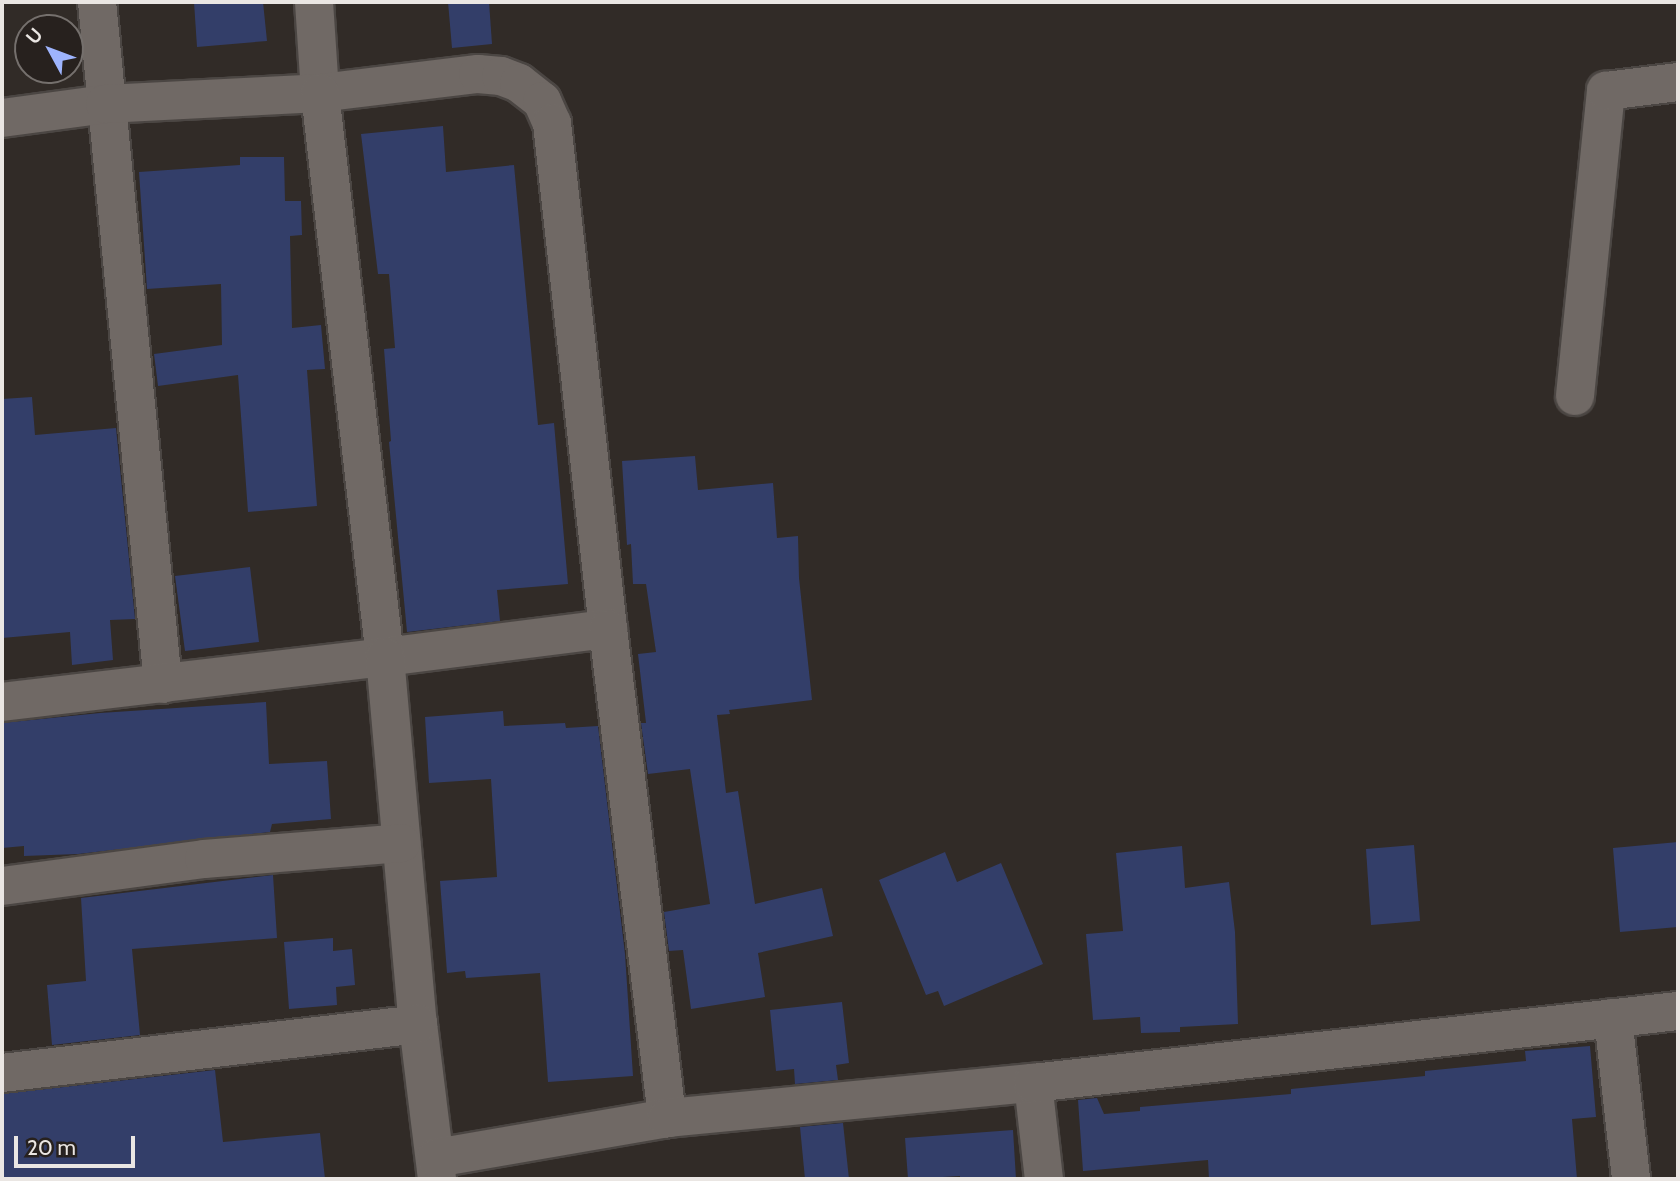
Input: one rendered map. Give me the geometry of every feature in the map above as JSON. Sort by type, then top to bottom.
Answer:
[{"type":"street","points":[[97,2],[163,684]]},
{"type":"street","points":[[314,2],[320,93],[385,657],[418,1024],[436,1169],[667,1118],[1033,1083],[1678,1011]]},
{"type":"street","points":[[2,118],[105,104],[320,93],[478,74],[501,76],[520,83],[542,101],[552,123],[608,629],[667,1118]]},
{"type":"street","points":[[1575,397],[1606,90],[1678,82]]},
{"type":"street","points":[[2,702],[608,629]]},
{"type":"street","points":[[2,886],[204,859],[401,843]]},
{"type":"street","points":[[1613,1018],[1631,1179]]},
{"type":"street","points":[[2,1073],[418,1024]]},
{"type":"street","points":[[1033,1083],[1044,1179]]},
{"type":"building","points":[[194,2],[263,2],[267,41],[197,47]]},
{"type":"building","points":[[448,2],[489,2],[492,44],[452,48]]},
{"type":"building","points":[[443,126],[446,172],[514,165],[538,425],[554,423],[568,584],[497,590],[500,621],[407,632],[389,442],[384,349],[395,348],[389,274],[378,274],[361,134]]},
{"type":"building","points":[[240,157],[284,157],[285,201],[301,201],[302,235],[290,236],[292,328],[321,325],[325,369],[307,370],[317,506],[248,512],[238,375],[158,386],[154,354],[222,345],[221,284],[147,289],[139,172],[240,165]]},
{"type":"building","points":[[32,397],[35,435],[116,428],[135,619],[110,620],[113,660],[72,665],[70,632],[2,638],[2,399]]},
{"type":"building","points":[[695,456],[698,490],[773,483],[777,538],[798,536],[799,578],[812,700],[729,710],[730,714],[717,715],[726,793],[738,791],[755,904],[822,888],[833,936],[758,953],[765,997],[691,1009],[683,950],[669,951],[664,912],[710,904],[690,769],[648,774],[641,723],[646,723],[638,654],[656,652],[646,584],[633,584],[631,544],[627,545],[622,461]]},
{"type":"building","points":[[250,567],[259,642],[185,651],[175,576]]},
{"type":"building","points":[[266,702],[269,764],[327,761],[331,819],[272,824],[270,832],[78,854],[24,856],[24,846],[2,848],[2,723],[100,713]]},
{"type":"building","points":[[503,711],[504,726],[565,723],[566,728],[598,726],[625,954],[633,1076],[548,1082],[540,973],[466,978],[465,971],[447,973],[440,881],[497,877],[491,779],[429,783],[425,717]]},
{"type":"building","points":[[1678,842],[1678,927],[1620,932],[1613,848]]},
{"type":"building","points":[[1414,845],[1420,921],[1371,925],[1366,849]]},
{"type":"building","points":[[1182,846],[1185,888],[1229,882],[1235,932],[1238,1024],[1180,1027],[1180,1032],[1141,1033],[1140,1017],[1093,1020],[1086,934],[1123,931],[1116,853]]},
{"type":"building","points":[[945,852],[957,882],[1001,863],[1043,964],[944,1006],[938,991],[926,995],[879,880]]},
{"type":"building","points":[[273,875],[277,938],[132,949],[140,1035],[52,1045],[47,985],[86,981],[81,898]]},
{"type":"building","points":[[333,938],[333,951],[352,949],[355,985],[336,987],[337,1005],[289,1009],[284,942]]},
{"type":"building","points":[[842,1002],[849,1063],[836,1065],[838,1080],[795,1084],[794,1069],[776,1071],[770,1010]]},
{"type":"building","points":[[1590,1046],[1596,1117],[1572,1119],[1577,1179],[1209,1179],[1208,1160],[1083,1171],[1078,1100],[1097,1098],[1104,1114],[1140,1111],[1140,1107],[1291,1094],[1291,1089],[1425,1076],[1425,1071],[1526,1061],[1525,1051]]},
{"type":"building","points":[[215,1070],[223,1142],[320,1133],[325,1179],[2,1179],[2,1094]]},
{"type":"building","points":[[843,1123],[849,1179],[805,1179],[800,1127]]},
{"type":"building","points":[[1013,1130],[1016,1179],[960,1179],[960,1176],[908,1179],[905,1138]]}]
